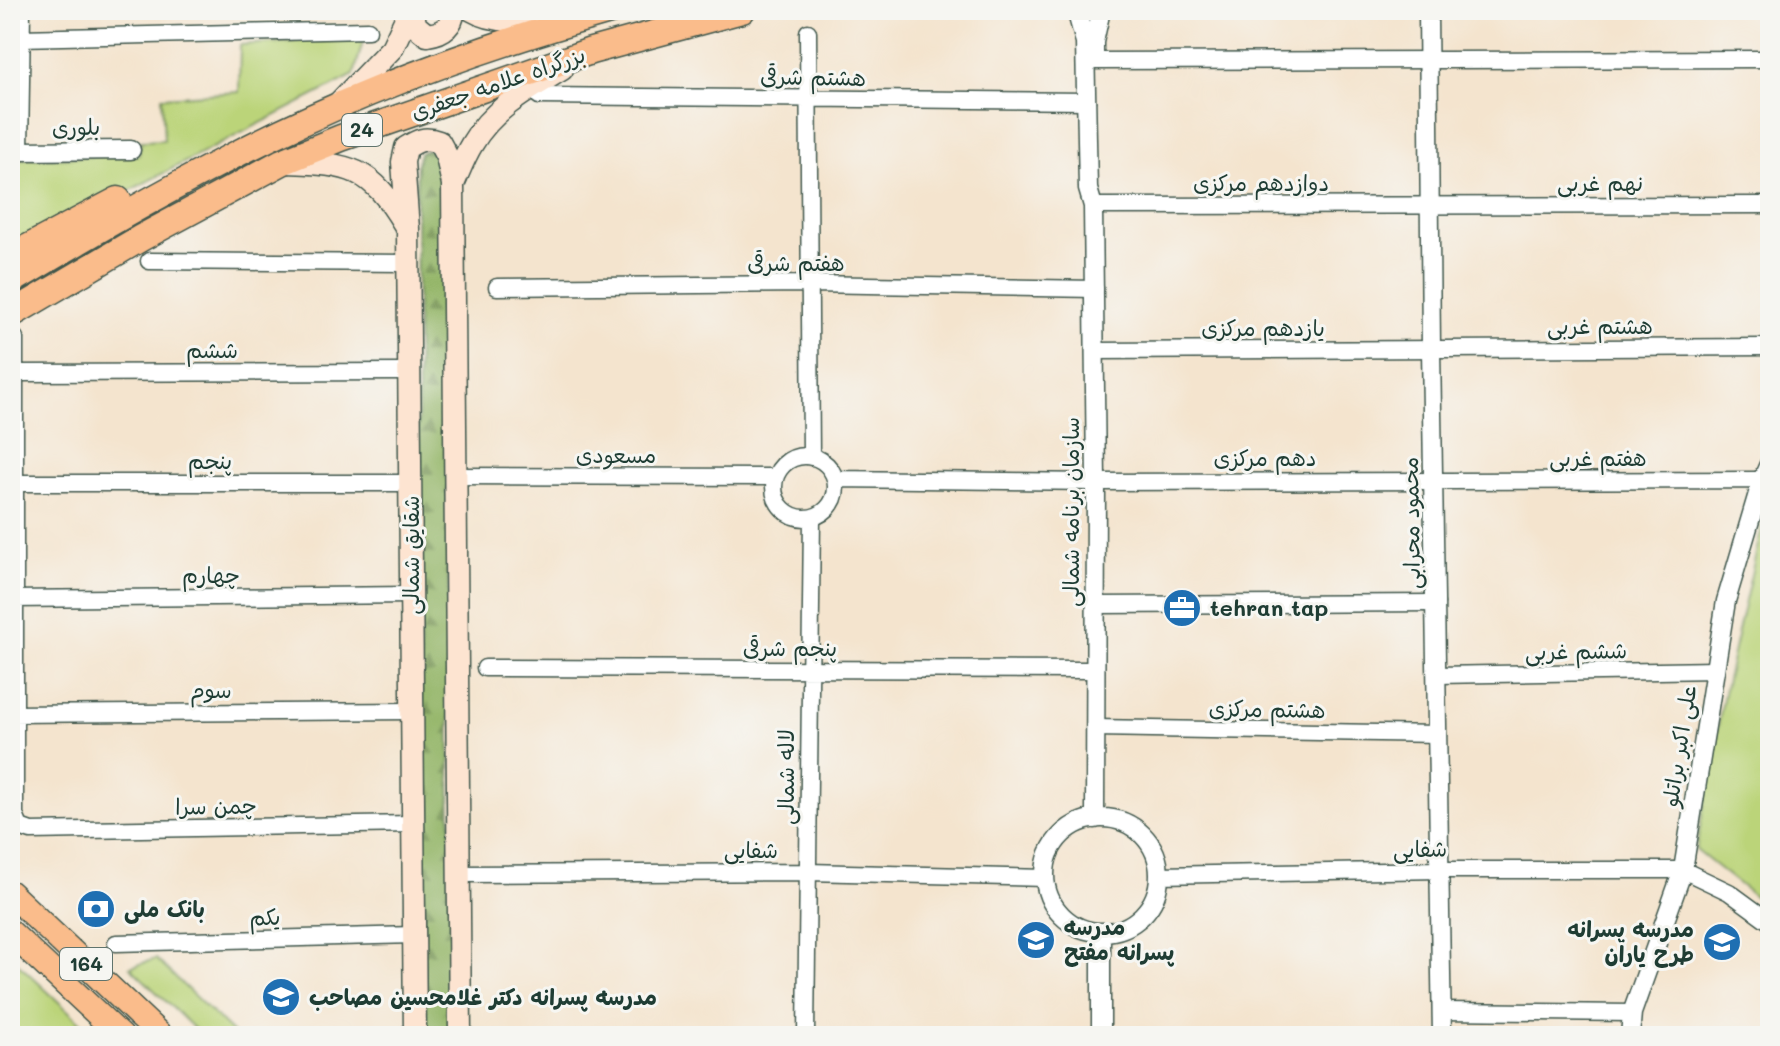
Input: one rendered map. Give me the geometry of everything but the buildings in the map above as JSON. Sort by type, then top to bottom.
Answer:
[{"type":"highway","name":"بزرگراه علامه جعفری","points":[[13,327],[141,238],[282,162],[356,132],[591,51],[742,10]]},
{"type":"highway","name":"بزرگراه علامه جعفری","points":[[10,282],[229,158],[332,110],[501,43],[605,12]]},
{"type":"highway","points":[[10,257],[173,172],[229,158]]},
{"type":"main road","points":[[410,10],[416,26],[427,35],[440,34],[449,26],[454,10]]},
{"type":"main road","points":[[332,110],[392,48],[410,10]]},
{"type":"main road","points":[[472,10],[491,17],[516,20],[605,12]]},
{"type":"main road","points":[[453,184],[472,143],[491,120],[518,95],[591,51]]},
{"type":"main road","name":"شقایق شمالی","points":[[415,1036],[408,229],[403,162],[406,148],[416,141],[429,138],[439,142],[447,157],[453,184],[460,1036]]},
{"type":"main road","points":[[282,162],[334,165],[358,172],[378,184],[408,229]]},
{"type":"main road","name":"164","points":[[10,893],[161,1036]]},
{"type":"main road","name":"164","points":[[10,932],[121,1036]]},
{"type":"street","name":"بلوری","points":[[21,10],[19,151],[131,150]]},
{"type":"street","points":[[1076,10],[1085,42],[1088,189],[1093,206]]},
{"type":"street","points":[[1093,206],[1098,197],[1094,42],[1101,10]]},
{"type":"street","name":"محمود محرابی","points":[[1428,10],[1442,1036]]},
{"type":"street","points":[[20,38],[368,30]]},
{"type":"street","points":[[808,32],[811,457]]},
{"type":"street","points":[[1094,61],[1770,59]]},
{"type":"street","name":"هشتم شرقی","points":[[539,96],[1087,101]]},
{"type":"street","name":"نهم غربی","points":[[1429,204],[1770,205]]},
{"type":"street","name":"دوازدهم مرکزی","points":[[1093,206],[1429,204]]},
{"type":"street","name":"سازمان برنامه شمالی","points":[[1093,206],[1095,819]]},
{"type":"street","points":[[149,261],[408,263]]},
{"type":"street","name":"هفتم شرقی","points":[[497,287],[810,284],[1095,289]]},
{"type":"street","points":[[13,327],[13,713]]},
{"type":"street","name":"هشتم غربی","points":[[1431,349],[1770,347]]},
{"type":"street","name":"یازدهم مرکزی","points":[[1095,351],[1431,349]]},
{"type":"street","name":"ششم","points":[[15,373],[409,372]]},
{"type":"street","points":[[811,457],[830,468],[836,491],[832,503],[823,513],[812,518],[795,517],[782,508],[774,494],[775,477],[783,465],[796,458],[811,457]]},
{"type":"street","name":"علی اکبر براتلو","points":[[1630,1036],[1632,1013],[1683,870],[1726,601],[1766,487],[1770,462]]},
{"type":"street","name":"مسعودی","points":[[455,476],[775,477]]},
{"type":"street","name":"دهم مرکزی","points":[[835,479],[1096,482],[1435,479]]},
{"type":"street","name":"هفتم غربی","points":[[1435,479],[1766,487]]},
{"type":"street","name":"پنجم","points":[[13,483],[410,483]]},
{"type":"street","name":"لاله شمالی","points":[[806,1036],[812,518]]},
{"type":"street","name":"چهارم","points":[[13,599],[411,595]]},
{"type":"street","points":[[1096,605],[1436,603]]},
{"type":"street","name":"پنجم شرقی","points":[[485,668],[1095,670]]},
{"type":"street","name":"ششم غربی","points":[[1437,675],[1716,670]]},
{"type":"street","name":"سوم","points":[[13,713],[412,711]]},
{"type":"street","name":"چمن سرا","points":[[13,713],[15,815],[20,827],[31,831],[413,824]]},
{"type":"street","name":"هشتم مرکزی","points":[[1095,728],[1438,734]]},
{"type":"street","points":[[1095,819],[1111,819],[1140,833],[1153,852],[1159,875],[1156,893],[1148,909],[1135,922],[1119,930],[1101,932],[1069,922],[1056,910],[1048,895],[1045,878],[1050,854],[1064,833],[1078,824],[1095,819]]},
{"type":"street","points":[[1683,870],[1729,892],[1769,918]]},
{"type":"street","name":"شفایی","points":[[1159,875],[1683,870]]},
{"type":"street","name":"شفایی","points":[[458,874],[808,872],[1045,878]]},
{"type":"street","points":[[1101,932],[1101,1036]]},
{"type":"street","name":"یکم","points":[[116,943],[414,935]]},
{"type":"street","points":[[1442,1011],[1632,1013]]},
{"type":"green space","points":[[364,37],[354,75],[10,252],[12,159],[139,155],[141,141],[164,140],[162,97],[239,92],[240,45]]},
{"type":"green space","points":[[429,149],[439,153],[444,174],[453,1036],[424,1036],[416,209],[417,163],[420,153]]},
{"type":"green space","points":[[1764,518],[1770,527],[1768,907],[1696,850],[1724,693]]},
{"type":"green space","points":[[10,956],[95,1036],[10,1036]]},
{"type":"green space","points":[[156,959],[236,1036],[202,1036],[130,967]]},
{"type":"place","name":"tehran tap","points":[[1182,608]]},
{"type":"place","name":"بانک ملی","points":[[96,909]]},
{"type":"place","name":"مدرسه پسرانه مفتح","points":[[1036,940]]},
{"type":"place","name":"مدرسه پسرانه طرح یاران","points":[[1722,942]]},
{"type":"place","name":"مدرسه پسرانه دکتر غلامحسین مصاحب","points":[[281,997]]}]
